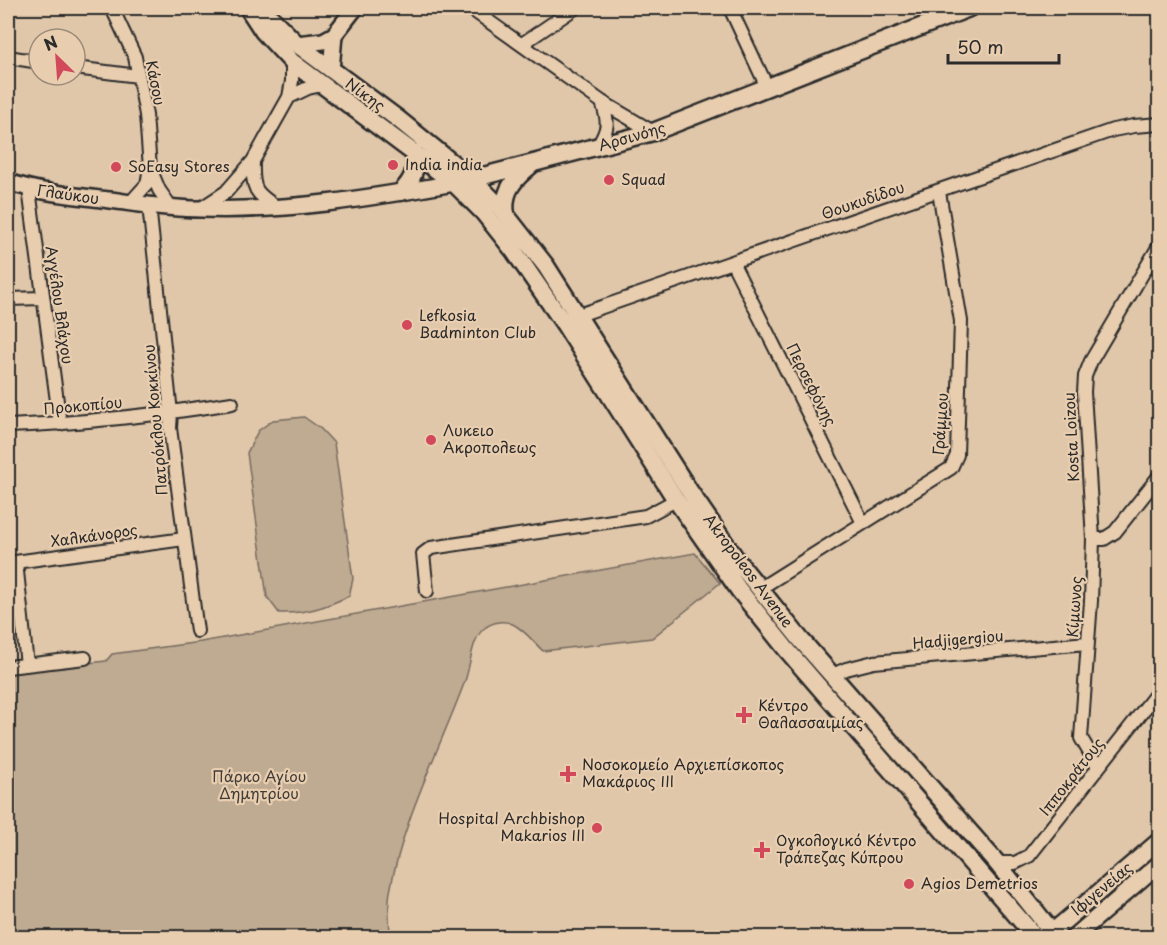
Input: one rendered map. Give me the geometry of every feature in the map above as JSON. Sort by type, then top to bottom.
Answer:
[{"type":"main road","name":"Νίκης","points":[[248,8],[263,31],[292,62],[454,183]]},
{"type":"main road","name":"Νίκης","points":[[261,8],[297,44],[472,179]]},
{"type":"main road","name":"Αρσινόης","points":[[454,183],[654,132],[767,87],[934,14],[969,8]]},
{"type":"main road","points":[[401,192],[412,180],[414,174],[414,152]]},
{"type":"main road","points":[[506,214],[505,201],[508,190],[519,175],[533,163]]},
{"type":"main road","name":"Akropoleos Avenue","points":[[472,179],[506,214],[540,258],[579,315],[690,492],[759,589],[997,863],[1047,936]]},
{"type":"main road","name":"Akropoleos Avenue","points":[[454,183],[483,212],[514,250],[565,325],[676,500],[739,590],[787,650],[1047,936]]},
{"type":"street","name":"Κάσου","points":[[112,8],[135,57],[146,115],[150,168],[147,184],[130,202]]},
{"type":"street","points":[[297,44],[322,40],[334,35],[355,8]]},
{"type":"street","points":[[470,8],[602,102],[654,132]]},
{"type":"street","points":[[522,45],[575,8]]},
{"type":"street","points":[[730,8],[767,87]]},
{"type":"street","points":[[331,70],[334,35]]},
{"type":"street","points":[[8,57],[27,60]]},
{"type":"street","points":[[200,209],[226,192],[253,161],[289,97],[292,62]]},
{"type":"street","points":[[87,70],[138,76]]},
{"type":"street","points":[[289,97],[322,84]]},
{"type":"street","points":[[597,148],[608,128],[602,102]]},
{"type":"street","name":"Θουκυδίδου","points":[[579,315],[1113,130],[1160,124]]},
{"type":"street","points":[[253,161],[252,183],[255,190],[278,208]]},
{"type":"street","name":"Κάσου","points":[[150,168],[162,196],[171,207]]},
{"type":"street","name":"Γλαύκου","points":[[8,182],[29,189],[149,205],[200,209]]},
{"type":"street","name":"Αρσινόης","points":[[278,208],[454,183]]},
{"type":"street","name":"Αγγέλου Βλάχου","points":[[29,189],[60,424]]},
{"type":"street","name":"Γράμμου","points":[[759,589],[951,468],[957,455],[961,321],[939,192]]},
{"type":"street","name":"Πατρόκλου Κοκκίνου","points":[[149,205],[171,413],[170,428],[197,631]]},
{"type":"street","points":[[200,209],[278,208]]},
{"type":"street","name":"Kosta Loizou","points":[[1093,539],[1084,417],[1085,376],[1091,361],[1160,244]]},
{"type":"street","name":"Περσεφόνης","points":[[732,262],[863,523]]},
{"type":"street","points":[[8,299],[43,298]]},
{"type":"street","name":"Προκοπίου","points":[[8,426],[60,424],[171,413],[232,403]]},
{"type":"street","points":[[1093,539],[1104,539],[1115,532],[1160,475]]},
{"type":"street","points":[[427,591],[423,554],[431,548],[538,527],[646,516],[676,500]]},
{"type":"street","name":"Χαλκάνορος","points":[[12,562],[184,539]]},
{"type":"street","name":"Κίμωνος","points":[[1093,539],[1081,738],[1098,768]]},
{"type":"street","points":[[12,562],[27,665]]},
{"type":"street","name":"Hadjigergiou","points":[[833,675],[874,662],[1087,643]]},
{"type":"street","points":[[8,667],[85,658]]},
{"type":"street","name":"Ιπποκράτους","points":[[997,863],[1015,863],[1029,856],[1160,689]]},
{"type":"street","name":"Ιφιγενείας","points":[[1047,936],[1160,840]]},
{"type":"street","name":"Ιφιγενείας","points":[[1073,938],[1160,864]]},
{"type":"green space","points":[[304,417],[321,429],[334,443],[353,579],[349,596],[307,611],[279,613],[267,597],[247,453],[258,431],[273,420]]},
{"type":"green space","name":"Πάρκο Αγίου Δημητρίου","points":[[695,553],[720,583],[652,638],[543,651],[518,627],[503,622],[486,627],[477,637],[465,681],[413,811],[396,865],[389,897],[390,937],[8,937],[8,672],[106,661],[112,654],[201,642]]},
{"type":"place","name":"India india","points":[[393,165]]},
{"type":"place","name":"SoEasy Stores","points":[[116,167]]},
{"type":"place","name":"Squad","points":[[609,180]]},
{"type":"place","name":"Lefkosia Badminton Club","points":[[407,325]]},
{"type":"place","name":"Λυκειο Ακροπολεως","points":[[431,440]]},
{"type":"place","name":"Κέντρο Θαλασσαιμίας","points":[[744,715]]},
{"type":"place","name":"Νοσοκομείο Αρχιεπίσκοπος Μακάριος ΙΙΙ","points":[[568,774]]},
{"type":"place","name":"Hospital Archbishop Makarios III","points":[[597,828]]},
{"type":"place","name":"Ογκολογικό Κέντρο Τράπεζας Κύπρου","points":[[762,850]]},
{"type":"place","name":"Agios Demetrios","points":[[909,884]]}]
